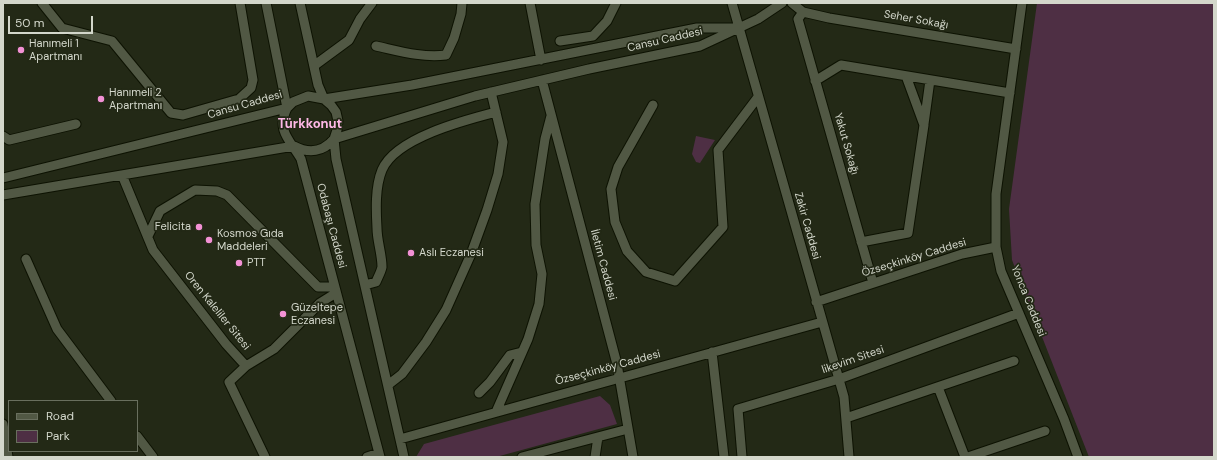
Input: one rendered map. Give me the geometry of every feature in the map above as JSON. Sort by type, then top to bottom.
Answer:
[{"type":"street","points":[[42,3],[62,28],[112,41],[171,113],[183,115],[239,99],[251,88],[253,80],[240,3]]},
{"type":"street","name":"Odabaşı Caddesi","points":[[266,3],[287,108],[284,116],[283,128],[288,140],[294,146],[301,159],[380,455]]},
{"type":"street","name":"Odabaşı Caddesi","points":[[300,3],[315,65],[318,85],[324,99],[336,112],[337,130],[334,139],[336,159],[404,457]]},
{"type":"street","points":[[315,65],[349,40],[360,19],[372,3]]},
{"type":"street","points":[[376,46],[405,53],[434,56],[446,55],[456,32],[461,14],[462,3]]},
{"type":"street","points":[[530,3],[541,60]]},
{"type":"street","points":[[560,41],[593,36],[607,21],[616,3]]},
{"type":"street","name":"Zakir Caddesi","points":[[732,3],[844,397],[849,457]]},
{"type":"street","points":[[738,28],[758,19],[782,3]]},
{"type":"street","name":"Seher Sokağı","points":[[792,3],[804,12],[1016,49]]},
{"type":"street","name":"Yonca Caddesi","points":[[1022,3],[996,194],[996,247],[1001,271],[1064,419],[1078,457]]},
{"type":"street","name":"Yakut Sokağı","points":[[804,12],[798,19],[873,283]]},
{"type":"street","name":"Cansu Caddesi","points":[[3,178],[287,108],[293,102],[308,96],[324,99],[412,85],[697,28],[738,28]]},
{"type":"street","name":"Cansu Caddesi","points":[[3,195],[294,146],[308,151],[316,151],[329,144],[334,139],[491,92],[700,46],[738,28]]},
{"type":"street","points":[[815,81],[841,65],[1010,93]]},
{"type":"street","points":[[906,76],[924,125]]},
{"type":"street","name":"İletim Caddesi","points":[[542,80],[619,378],[633,457]]},
{"type":"street","points":[[861,242],[908,233],[930,80]]},
{"type":"street","points":[[388,385],[402,374],[426,342],[446,310],[471,254],[498,174],[503,142],[491,92]]},
{"type":"street","points":[[653,105],[618,167],[611,189],[615,222],[627,251],[646,272],[675,281],[723,227],[718,150],[758,97]]},
{"type":"street","points":[[365,284],[376,282],[382,268],[377,230],[377,200],[382,170],[395,153],[424,136],[463,120],[496,112]]},
{"type":"street","points":[[496,412],[522,352],[539,304],[542,274],[536,245],[535,204],[545,139],[551,116]]},
{"type":"street","points":[[3,136],[10,140],[76,124]]},
{"type":"street","name":"Oren Kaleliler Sitesi","points":[[122,175],[153,250],[226,344],[246,366],[229,382],[265,457]]},
{"type":"street","points":[[148,236],[160,211],[195,190],[217,191],[227,195],[318,287],[336,290]]},
{"type":"street","name":"Özseçkinköy Caddesi","points":[[816,302],[962,254],[996,247]]},
{"type":"street","points":[[26,259],[57,329],[109,400]]},
{"type":"street","points":[[246,366],[274,349],[320,303],[336,290]]},
{"type":"street","name":"likevim Sitesi","points":[[742,457],[738,409],[839,379],[1019,313]]},
{"type":"street","name":"Özseçkinköy Caddesi","points":[[400,439],[822,322]]},
{"type":"street","points":[[479,392],[490,382],[510,355],[522,352]]},
{"type":"street","points":[[712,352],[724,457]]},
{"type":"street","points":[[846,418],[1014,361]]},
{"type":"street","points":[[938,387],[965,457]]},
{"type":"street","points":[[3,424],[8,457]]},
{"type":"street","points":[[522,457],[628,429]]},
{"type":"street","points":[[968,457],[1045,431]]},
{"type":"street","points":[[138,437],[153,457]]},
{"type":"street","points":[[595,457],[598,437]]},
{"type":"street","points":[[367,457],[380,455]]},
{"type":"green space","points":[[1037,3],[1214,3],[1214,457],[1089,457],[1012,260],[1009,209]]},
{"type":"green space","points":[[696,136],[715,140],[700,163],[696,162],[692,154]]},
{"type":"green space","points":[[600,396],[610,405],[617,424],[496,457],[416,457],[424,444]]},
{"type":"place","name":"Hanımeli 1 Apartmanı","points":[[21,50]]},
{"type":"place","name":"Hanımeli 2 Apartmanı","points":[[101,99]]},
{"type":"place","name":"Felicita","points":[[199,227]]},
{"type":"place","name":"Kosmos Gıda Maddeleri","points":[[209,240]]},
{"type":"place","name":"Aslı Eczanesi","points":[[411,253]]},
{"type":"place","name":"PTT","points":[[239,263]]},
{"type":"place","name":"Güzeltepe Eczanesi","points":[[283,314]]},
{"type":"district","name":"Türkkonut","points":[[310,125]]}]
